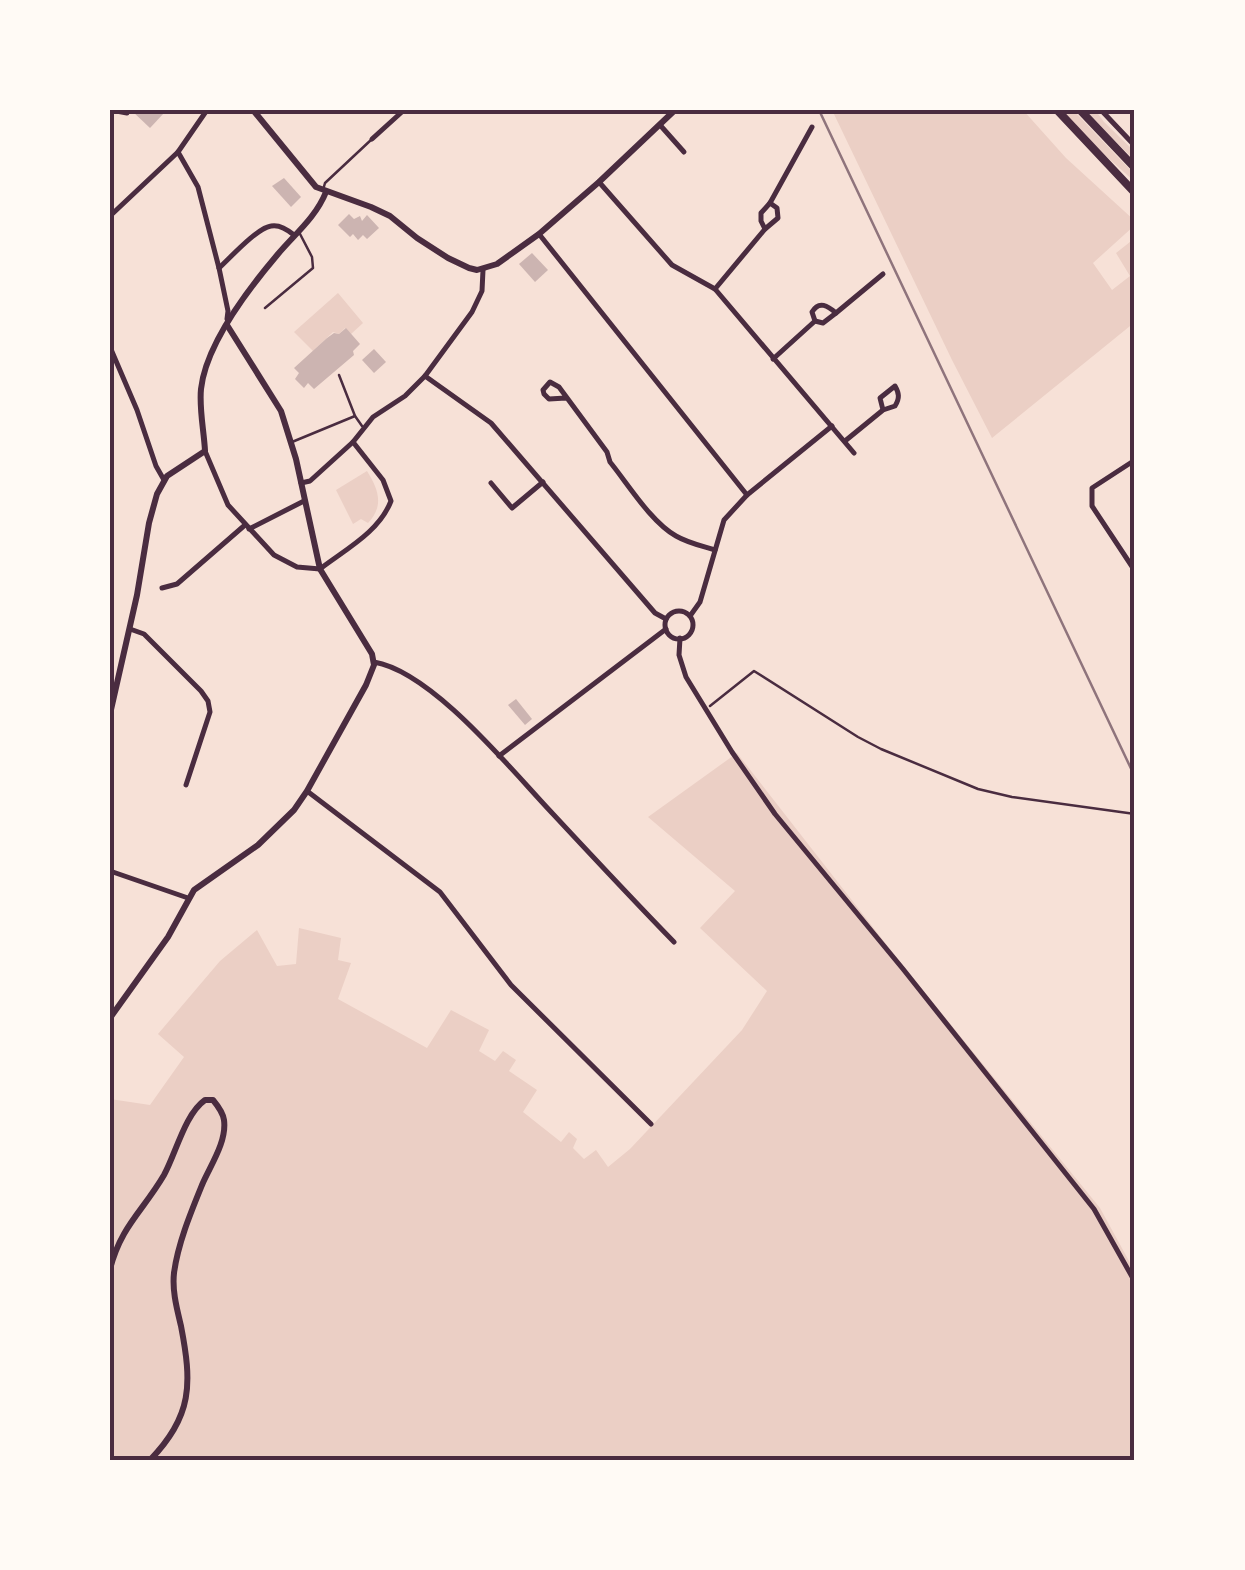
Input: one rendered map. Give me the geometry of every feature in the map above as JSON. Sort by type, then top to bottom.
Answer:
[{"type":"main road","points":[[1057,110],[1135,193]]},
{"type":"main road","points":[[1080,110],[1135,168]]},
{"type":"street","points":[[111,110],[127,113]]},
{"type":"street","points":[[110,216],[178,152],[207,110]]},
{"type":"street","points":[[252,110],[311,182],[324,192],[358,200],[390,216],[448,258],[468,268],[484,270],[538,234],[600,182],[675,110]]},
{"type":"street","points":[[372,139],[404,110]]},
{"type":"street","points":[[1102,110],[1135,146]]},
{"type":"street","points":[[660,126],[684,152]]},
{"type":"street","points":[[765,229],[760,217],[763,209],[812,127]]},
{"type":"street","points":[[178,152],[198,187],[228,310],[226,325],[281,410],[302,483],[320,569],[373,658],[442,700],[674,942]]},
{"type":"street","points":[[600,182],[672,265],[715,289],[854,453]]},
{"type":"street","points":[[324,192],[316,212],[231,316],[210,359],[202,385],[205,451],[228,504],[274,555],[297,566],[320,569],[383,519],[391,501],[383,480],[353,442]]},
{"type":"street","points":[[715,289],[778,218],[777,208],[770,202]]},
{"type":"street","points":[[219,268],[270,226],[296,233]]},
{"type":"street","points":[[538,234],[748,495]]},
{"type":"street","points":[[302,483],[310,481],[353,442],[373,417],[405,396],[425,376],[472,312],[482,291],[484,270]]},
{"type":"street","points":[[814,321],[823,323],[883,274]]},
{"type":"street","points":[[814,321],[812,312],[820,305],[836,313]]},
{"type":"street","points":[[773,359],[814,321]]},
{"type":"street","points":[[110,348],[164,480]]},
{"type":"street","points":[[425,376],[491,423],[655,613],[666,619]]},
{"type":"street","points":[[845,441],[883,410],[895,406],[899,400],[894,386],[880,398],[883,410]]},
{"type":"street","points":[[566,398],[607,452],[610,462],[660,524],[671,534],[715,550]]},
{"type":"street","points":[[690,616],[680,611],[672,613],[666,619],[666,629],[680,638],[692,628],[690,616],[700,602],[724,520],[748,495],[832,426]]},
{"type":"street","points":[[110,714],[151,512],[164,480],[205,451]]},
{"type":"street","points":[[1135,460],[1092,488],[1090,496],[1092,506],[1135,571]]},
{"type":"street","points":[[490,484],[512,508],[543,482]]},
{"type":"street","points":[[162,588],[177,584],[247,527],[304,501]]},
{"type":"street","points":[[130,629],[144,634],[208,701],[210,712],[186,785]]},
{"type":"street","points":[[498,756],[666,629]]},
{"type":"street","points":[[680,638],[683,670],[774,814],[904,969],[1094,1209],[1135,1282]]},
{"type":"street","points":[[110,1018],[168,936],[194,890],[258,846],[294,810],[366,685],[373,658]]},
{"type":"street","points":[[307,791],[440,892],[511,985],[651,1124]]},
{"type":"street","points":[[110,872],[188,898]]},
{"type":"street","points":[[110,1270],[122,1234],[164,1175],[195,1109],[205,1100],[213,1100],[224,1122],[222,1142],[193,1208],[174,1274],[188,1398],[170,1436],[150,1460]]},
{"type":"lane","points":[[324,192],[325,183],[372,139]]},
{"type":"lane","points":[[266,308],[313,268],[312,257],[296,233]]},
{"type":"lane","points":[[339,374],[363,427]]},
{"type":"lane","points":[[291,443],[356,416]]},
{"type":"path","points":[[706,710],[754,671],[870,743],[978,789],[1135,814]]},
{"type":"shaded area","points":[[832,110],[1023,110],[1066,158],[1135,221],[1093,263],[1112,290],[1130,276],[1116,253],[1135,238],[1135,322],[992,438]]},
{"type":"shaded area","points":[[1061,110],[1073,110],[1135,175],[1135,182],[1096,147]]},
{"type":"shaded area","points":[[1085,110],[1095,110],[1135,152],[1135,161]]},
{"type":"shaded area","points":[[338,293],[363,323],[351,334],[345,328],[339,334],[333,332],[313,351],[294,332]]},
{"type":"shaded area","points":[[367,471],[377,491],[378,504],[368,523],[361,519],[353,524],[336,490]]},
{"type":"shaded area","points":[[737,753],[1100,1208],[1135,1272],[1135,1460],[110,1460],[110,1099],[150,1105],[184,1057],[158,1034],[220,961],[257,930],[277,966],[296,964],[299,928],[341,938],[338,960],[351,963],[338,999],[427,1048],[451,1010],[489,1030],[479,1051],[495,1061],[503,1051],[516,1060],[509,1071],[537,1090],[523,1112],[561,1142],[569,1132],[577,1139],[573,1148],[584,1159],[596,1150],[608,1167],[630,1149],[742,1030],[767,991],[700,928],[735,891],[648,817]]},
{"type":"building","points":[[131,110],[162,110],[164,113],[150,128]]},
{"type":"building","points":[[284,178],[301,197],[291,207],[272,186]]},
{"type":"building","points":[[349,214],[354,219],[360,216],[362,221],[367,215],[379,228],[367,239],[363,235],[358,240],[353,234],[350,237],[338,225]]},
{"type":"building","points":[[532,253],[548,270],[535,282],[519,264]]},
{"type":"building","points":[[346,328],[360,344],[354,355],[314,389],[308,383],[304,388],[295,379],[299,373],[294,368],[327,338]]},
{"type":"building","points":[[374,349],[386,362],[374,373],[362,360]]},
{"type":"building","points":[[516,699],[532,719],[525,725],[508,705]]},
{"type":"railway","points":[[819,110],[1135,777]]}]
